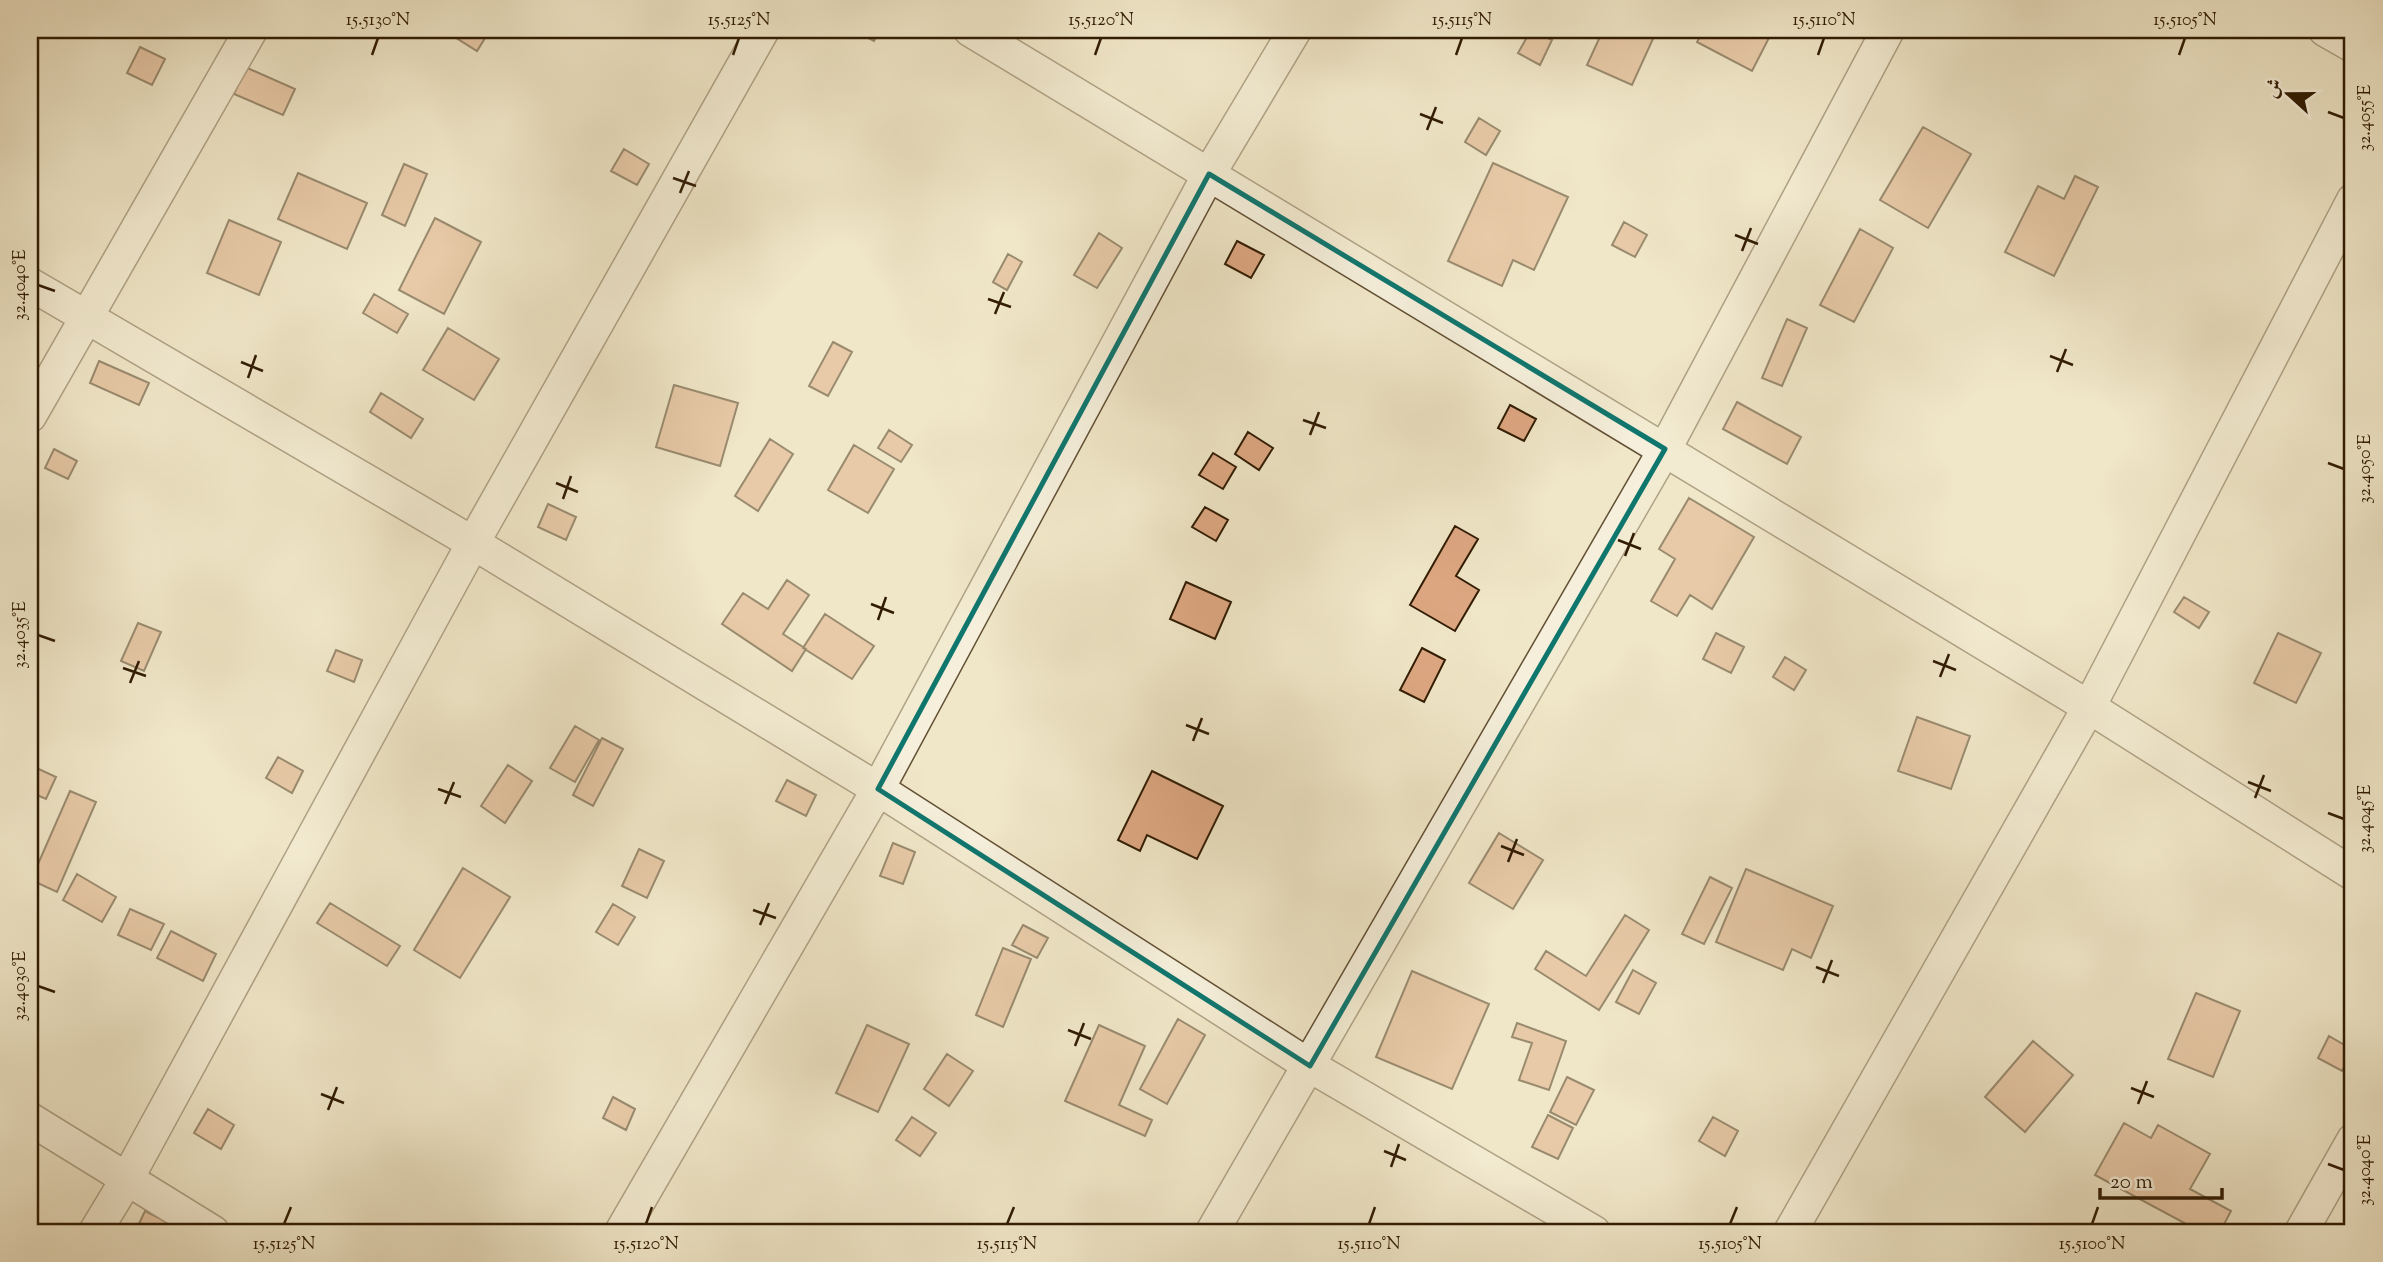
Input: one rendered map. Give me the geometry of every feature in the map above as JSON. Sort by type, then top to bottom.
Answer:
[{"type":"street","points":[[30,416],[251,30]]},
{"type":"street","points":[[95,1232],[127,1179],[473,543],[763,30]]},
{"type":"street","points":[[970,30],[2089,707],[2353,874]]},
{"type":"street","points":[[621,1232],[878,789],[1209,174],[1295,30]]},
{"type":"street","points":[[1212,1232],[1665,449],[1888,30]]},
{"type":"street","points":[[2325,30],[2353,46]]},
{"type":"street","points":[[1790,1232],[2089,707],[2353,200]]},
{"type":"street","points":[[30,284],[473,543],[878,789],[1310,1066],[1594,1232]]},
{"type":"street","points":[[30,1119],[213,1232]]},
{"type":"street","points":[[2301,1232],[2353,1140]]},
{"type":"highlighted area","points":[[1209,174],[1665,449],[1310,1066],[878,789]]},
{"type":"building","points":[[457,30],[490,30],[477,51],[453,36]]},
{"type":"building","points":[[860,30],[880,30],[874,41],[858,33]]},
{"type":"building","points":[[1531,30],[1552,40],[1540,65],[1518,53]]},
{"type":"building","points":[[1603,30],[1657,30],[1632,85],[1587,65]]},
{"type":"building","points":[[1704,30],[1773,30],[1752,71],[1697,42]]},
{"type":"building","points":[[140,47],[165,59],[152,85],[127,73]]},
{"type":"building","points":[[245,67],[295,89],[283,115],[234,94]]},
{"type":"building","points":[[1479,118],[1500,131],[1486,155],[1465,142]]},
{"type":"building","points":[[1923,127],[1971,154],[1928,228],[1880,200]]},
{"type":"building","points":[[624,149],[649,164],[637,185],[611,171]]},
{"type":"building","points":[[1493,163],[1568,197],[1534,270],[1513,260],[1502,286],[1448,261]]},
{"type":"building","points":[[404,164],[427,174],[405,226],[382,215]]},
{"type":"building","points":[[298,173],[367,203],[347,249],[278,219]]},
{"type":"building","points":[[2075,176],[2098,187],[2054,276],[2005,252],[2038,186],[2064,199]]},
{"type":"building","points":[[435,218],[481,242],[444,314],[399,290]]},
{"type":"building","points":[[229,220],[281,242],[259,295],[207,273]]},
{"type":"building","points":[[1624,222],[1647,235],[1635,257],[1612,245]]},
{"type":"building","points":[[1860,229],[1893,248],[1854,322],[1820,305]]},
{"type":"building","points":[[1099,233],[1122,248],[1097,288],[1074,275]]},
{"type":"building","points":[[1237,241],[1264,255],[1251,278],[1225,264]]},
{"type":"building","points":[[1008,254],[1022,262],[1007,290],[993,282]]},
{"type":"building","points":[[374,294],[408,314],[397,333],[363,313]]},
{"type":"building","points":[[1787,319],[1807,328],[1782,386],[1762,378]]},
{"type":"building","points":[[448,328],[499,359],[474,400],[423,370]]},
{"type":"building","points":[[833,342],[852,352],[828,396],[809,386]]},
{"type":"building","points":[[99,361],[149,383],[139,405],[90,383]]},
{"type":"building","points":[[674,385],[738,403],[720,466],[656,447]]},
{"type":"building","points":[[381,393],[423,419],[411,438],[370,412]]},
{"type":"building","points":[[1737,402],[1801,437],[1787,464],[1723,429]]},
{"type":"building","points":[[1510,405],[1536,419],[1524,441],[1498,428]]},
{"type":"building","points":[[889,430],[912,445],[901,462],[878,448]]},
{"type":"building","points":[[1248,432],[1273,448],[1259,470],[1235,454]]},
{"type":"building","points":[[770,439],[793,454],[758,511],[735,496]]},
{"type":"building","points":[[854,445],[894,469],[868,513],[828,490]]},
{"type":"building","points":[[54,449],[77,461],[68,479],[45,468]]},
{"type":"building","points":[[1213,453],[1236,467],[1223,489],[1199,475]]},
{"type":"building","points":[[1689,498],[1754,537],[1712,609],[1690,595],[1677,616],[1651,601],[1675,559],[1659,549]]},
{"type":"building","points":[[548,504],[576,517],[566,540],[538,527]]},
{"type":"building","points":[[1205,507],[1228,520],[1216,541],[1192,527]]},
{"type":"building","points":[[1455,526],[1478,539],[1456,576],[1479,590],[1455,631],[1410,605]]},
{"type":"building","points":[[787,580],[809,595],[783,634],[806,649],[792,671],[722,624],[743,593],[768,609]]},
{"type":"building","points":[[1186,582],[1231,602],[1215,639],[1170,619]]},
{"type":"building","points":[[2184,597],[2209,612],[2199,628],[2174,612]]},
{"type":"building","points":[[825,614],[874,646],[852,679],[803,648]]},
{"type":"building","points":[[138,623],[161,632],[144,671],[121,661]]},
{"type":"building","points":[[1716,633],[1744,647],[1731,673],[1703,659]]},
{"type":"building","points":[[2278,633],[2321,653],[2296,703],[2254,683]]},
{"type":"building","points":[[1422,648],[1445,660],[1424,702],[1400,690]]},
{"type":"building","points":[[336,650],[362,660],[354,682],[327,671]]},
{"type":"building","points":[[1785,657],[1806,670],[1794,690],[1773,677]]},
{"type":"building","points":[[1917,717],[1970,736],[1951,789],[1898,771]]},
{"type":"building","points":[[575,726],[599,740],[575,782],[550,768]]},
{"type":"building","points":[[602,738],[623,749],[593,806],[573,795]]},
{"type":"building","points":[[278,757],[303,771],[292,793],[266,778]]},
{"type":"building","points":[[30,765],[56,777],[46,799],[30,792]]},
{"type":"building","points":[[508,765],[532,781],[505,823],[481,806]]},
{"type":"building","points":[[1152,771],[1223,806],[1197,859],[1147,835],[1140,851],[1118,840]]},
{"type":"building","points":[[787,780],[816,795],[806,816],[776,801]]},
{"type":"building","points":[[70,791],[96,802],[57,892],[31,880]]},
{"type":"building","points":[[1499,833],[1543,860],[1513,909],[1469,883]]},
{"type":"building","points":[[893,843],[915,852],[903,884],[880,876]]},
{"type":"building","points":[[639,849],[664,861],[647,898],[622,886]]},
{"type":"building","points":[[463,868],[510,897],[460,978],[414,950]]},
{"type":"building","points":[[1746,869],[1833,906],[1811,958],[1792,949],[1783,970],[1716,942]]},
{"type":"building","points":[[77,874],[116,897],[102,922],[63,900]]},
{"type":"building","points":[[1710,877],[1732,888],[1704,944],[1682,934]]},
{"type":"building","points":[[330,903],[400,946],[387,966],[317,923]]},
{"type":"building","points":[[613,904],[635,917],[618,945],[596,932]]},
{"type":"building","points":[[130,909],[164,924],[151,950],[118,935]]},
{"type":"building","points":[[1625,915],[1649,930],[1599,1010],[1535,969],[1546,951],[1586,976]]},
{"type":"building","points":[[1023,925],[1048,938],[1037,958],[1012,945]]},
{"type":"building","points":[[171,931],[216,954],[203,981],[157,958]]},
{"type":"building","points":[[1003,948],[1031,959],[1003,1027],[976,1015]]},
{"type":"building","points":[[1633,970],[1656,983],[1639,1014],[1616,1002]]},
{"type":"building","points":[[1412,971],[1489,1004],[1452,1089],[1376,1057]]},
{"type":"building","points":[[2196,993],[2240,1011],[2213,1077],[2168,1059]]},
{"type":"building","points":[[1178,1019],[1205,1035],[1167,1104],[1140,1089]]},
{"type":"building","points":[[1517,1023],[1566,1041],[1549,1090],[1519,1080],[1532,1043],[1512,1037]]},
{"type":"building","points":[[867,1025],[909,1044],[878,1112],[836,1093]]},
{"type":"building","points":[[1099,1025],[1145,1046],[1119,1105],[1152,1120],[1145,1136],[1065,1101]]},
{"type":"building","points":[[2329,1036],[2353,1050],[2342,1071],[2318,1058]]},
{"type":"building","points":[[2033,1041],[2073,1075],[2025,1132],[1985,1097]]},
{"type":"building","points":[[947,1054],[973,1071],[949,1106],[924,1089]]},
{"type":"building","points":[[1567,1077],[1594,1090],[1576,1125],[1550,1112]]},
{"type":"building","points":[[613,1097],[635,1109],[626,1130],[603,1118]]},
{"type":"building","points":[[208,1109],[234,1125],[221,1149],[194,1133]]},
{"type":"building","points":[[1548,1115],[1573,1128],[1558,1159],[1532,1147]]},
{"type":"building","points":[[912,1117],[936,1133],[920,1156],[896,1140]]},
{"type":"building","points":[[1713,1117],[1738,1131],[1725,1156],[1699,1141]]},
{"type":"building","points":[[2124,1123],[2151,1138],[2158,1125],[2210,1154],[2190,1189],[2231,1211],[2220,1232],[2201,1232],[2095,1175]]},
{"type":"building","points":[[145,1211],[187,1232],[135,1232]]}]
